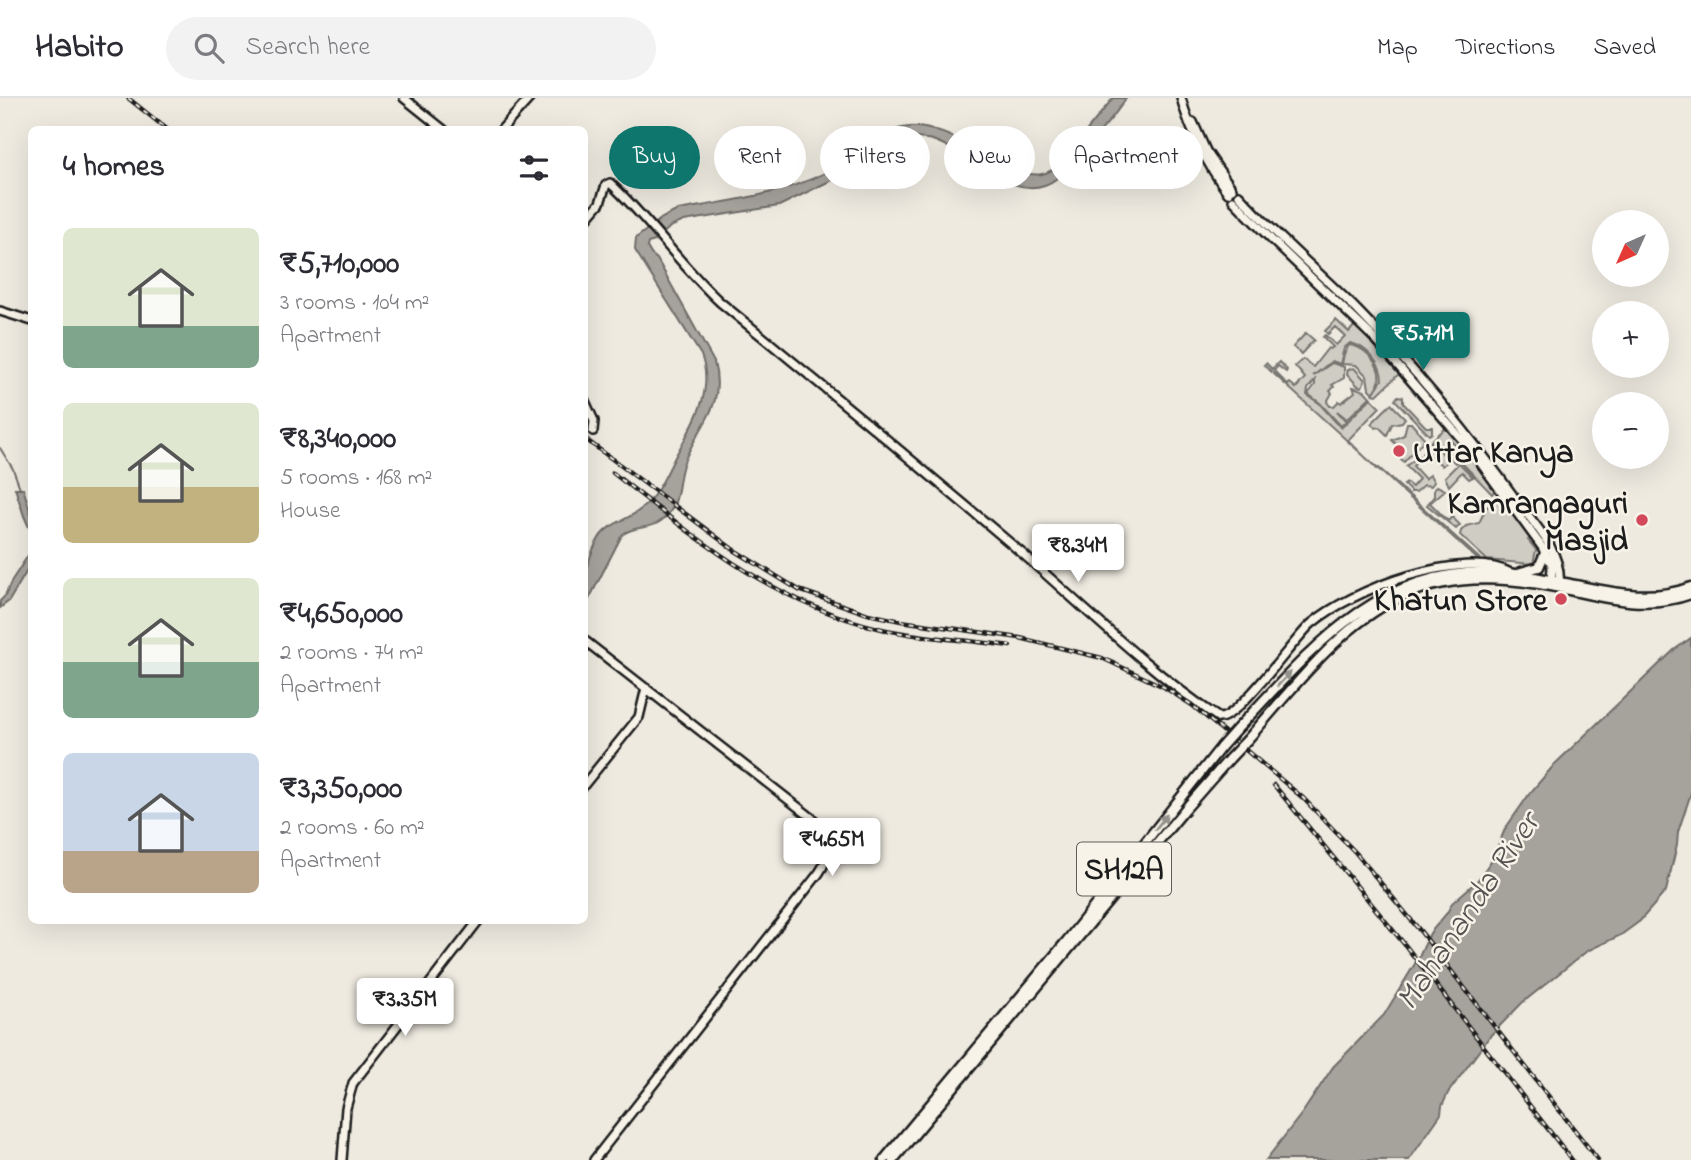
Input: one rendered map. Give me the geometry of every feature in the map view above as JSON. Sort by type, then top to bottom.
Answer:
[{"type":"main road","points":[[1511,573],[1537,569],[1543,562],[1545,553]]},
{"type":"main road","name":"SH12A","points":[[884,1160],[1071,937],[1221,747],[1323,639],[1370,604],[1405,587],[1432,578],[1473,572],[1511,573],[1618,600],[1646,603],[1673,600],[1691,594]]},
{"type":"main road","name":"SH12A","points":[[893,1160],[1186,808],[1333,643],[1366,616],[1389,602],[1435,586],[1471,579],[1508,579],[1598,589],[1661,590],[1691,586]]},
{"type":"street","points":[[404,98],[439,126]]},
{"type":"street","points":[[505,126],[530,98]]},
{"type":"street","points":[[1183,98],[1195,142],[1233,194],[1357,310],[1489,461],[1559,567],[1555,584]]},
{"type":"street","points":[[588,217],[600,203],[609,183],[648,223],[691,274],[720,302],[920,466],[1133,653],[1219,718],[1227,717],[1312,623],[1359,594],[1396,580],[1447,567],[1487,566],[1502,568],[1511,573]]},
{"type":"street","points":[[0,311],[28,320]]},
{"type":"street","points":[[588,411],[594,429]]},
{"type":"street","points":[[1542,541],[1552,565],[1555,584]]},
{"type":"street","points":[[588,643],[816,821],[825,834],[827,854],[819,873],[594,1160]]},
{"type":"street","points":[[588,780],[641,713],[642,695],[646,688]]},
{"type":"street","points":[[342,1160],[346,1108],[353,1083],[476,924]]},
{"type":"shaded area","points":[[1336,320],[1349,332],[1355,325],[1400,373],[1377,395],[1373,394],[1382,380],[1379,368],[1367,352],[1350,343],[1344,348],[1340,364],[1332,361],[1313,376],[1332,363],[1344,367],[1344,378],[1332,385],[1334,387],[1327,402],[1330,406],[1339,401],[1341,403],[1355,392],[1353,387],[1365,391],[1370,397],[1347,419],[1337,411],[1346,421],[1341,426],[1320,403],[1308,394],[1315,385],[1315,380],[1307,395],[1319,403],[1341,428],[1371,398],[1380,407],[1348,440],[1364,456],[1264,365],[1266,363],[1272,369],[1279,362],[1286,372],[1278,366],[1274,371],[1288,385],[1290,383],[1296,388],[1305,378],[1295,366],[1303,359],[1313,367],[1328,348],[1333,347],[1323,337],[1325,335],[1336,345],[1345,336],[1335,327],[1328,334],[1325,331]]},
{"type":"shaded area","points":[[1306,333],[1314,340],[1301,354],[1293,347]]},
{"type":"shaded area","points":[[1349,345],[1364,351],[1375,363],[1379,379],[1373,393],[1369,389],[1367,376],[1356,365],[1342,364]]},
{"type":"shaded area","points":[[1354,368],[1365,380],[1362,387],[1347,374],[1348,369]]},
{"type":"shaded area","points":[[1398,396],[1403,397],[1403,403],[1426,427],[1432,427],[1432,433],[1429,435],[1395,400]]},
{"type":"shaded area","points":[[1391,404],[1405,418],[1402,422],[1392,424],[1387,435],[1371,424]]},
{"type":"shaded area","points":[[1407,423],[1411,423],[1425,439],[1404,462],[1397,455],[1400,448],[1392,440],[1404,435]]},
{"type":"shaded area","points":[[1447,427],[1466,449],[1463,453],[1451,441],[1445,447],[1458,461],[1455,463],[1432,440]]},
{"type":"shaded area","points":[[1431,441],[1449,460],[1442,466],[1426,453],[1422,453]]},
{"type":"shaded area","points":[[1471,455],[1497,488],[1492,494],[1461,462]]},
{"type":"shaded area","points":[[1419,456],[1413,466],[1425,479],[1430,475],[1434,482],[1431,486],[1424,485],[1416,492],[1411,492],[1404,485],[1407,483],[1412,487],[1419,479],[1406,466]]},
{"type":"shaded area","points":[[1459,463],[1473,477],[1469,479],[1462,472],[1449,486],[1445,477]]},
{"type":"shaded area","points":[[1379,468],[1480,559],[1476,558]]},
{"type":"shaded area","points":[[1437,486],[1445,490],[1430,503],[1448,521],[1452,517],[1460,525],[1456,529],[1427,505]]},
{"type":"shaded area","points":[[1501,495],[1531,538],[1528,540],[1536,550],[1533,564],[1487,560],[1460,535],[1466,526],[1479,523],[1486,508]]},
{"type":"water","points":[[1113,98],[1126,98],[1105,126],[1091,126]]},
{"type":"water","points":[[932,130],[944,134],[944,145],[930,140]]},
{"type":"water","points":[[1049,172],[1049,182],[1035,186],[1035,174]]},
{"type":"water","points":[[820,176],[820,186],[779,206],[684,221],[670,227],[655,241],[648,243],[647,247],[657,259],[714,362],[717,378],[714,404],[684,462],[675,501],[668,515],[652,526],[631,530],[622,535],[588,601],[588,564],[598,540],[612,526],[636,513],[652,497],[689,432],[704,395],[705,369],[701,355],[635,250],[636,238],[662,218],[678,210],[784,189],[806,189],[806,181]]},
{"type":"water","points":[[15,488],[23,488],[28,504],[28,525]]},
{"type":"water","points":[[28,556],[28,569],[9,601],[0,608],[0,601]]},
{"type":"water","name":"Mahananda River","points":[[1691,638],[1691,793],[1678,832],[1666,891],[1640,921],[1621,935],[1587,951],[1522,1003],[1490,1036],[1448,1093],[1441,1114],[1409,1160],[1266,1160],[1333,1067],[1384,1015],[1419,957],[1430,933],[1452,903],[1477,881],[1493,858],[1505,829],[1530,793],[1555,764],[1674,650]]},
{"type":"waterway","points":[[0,448],[13,469],[20,488]]},
{"type":"tunnel","points":[[588,437],[593,431]]},
{"type":"railway","points":[[128,98],[163,126]]},
{"type":"railway","points":[[588,441],[734,550],[799,590],[868,614],[1020,638],[1102,658],[1164,687],[1192,705],[1303,798],[1356,853],[1421,932],[1598,1160]]},
{"type":"railway","points":[[613,473],[737,565],[804,602],[840,617],[894,632],[1010,646]]},
{"type":"railway","points":[[1274,785],[1405,945],[1572,1160]]},
{"type":"place","name":"Uttar Kanya","points":[[1399,451]]},
{"type":"place","name":"Kamrangaguri Masjid","points":[[1642,520]]},
{"type":"place","name":"Khatun Store","points":[[1561,599]]}]
